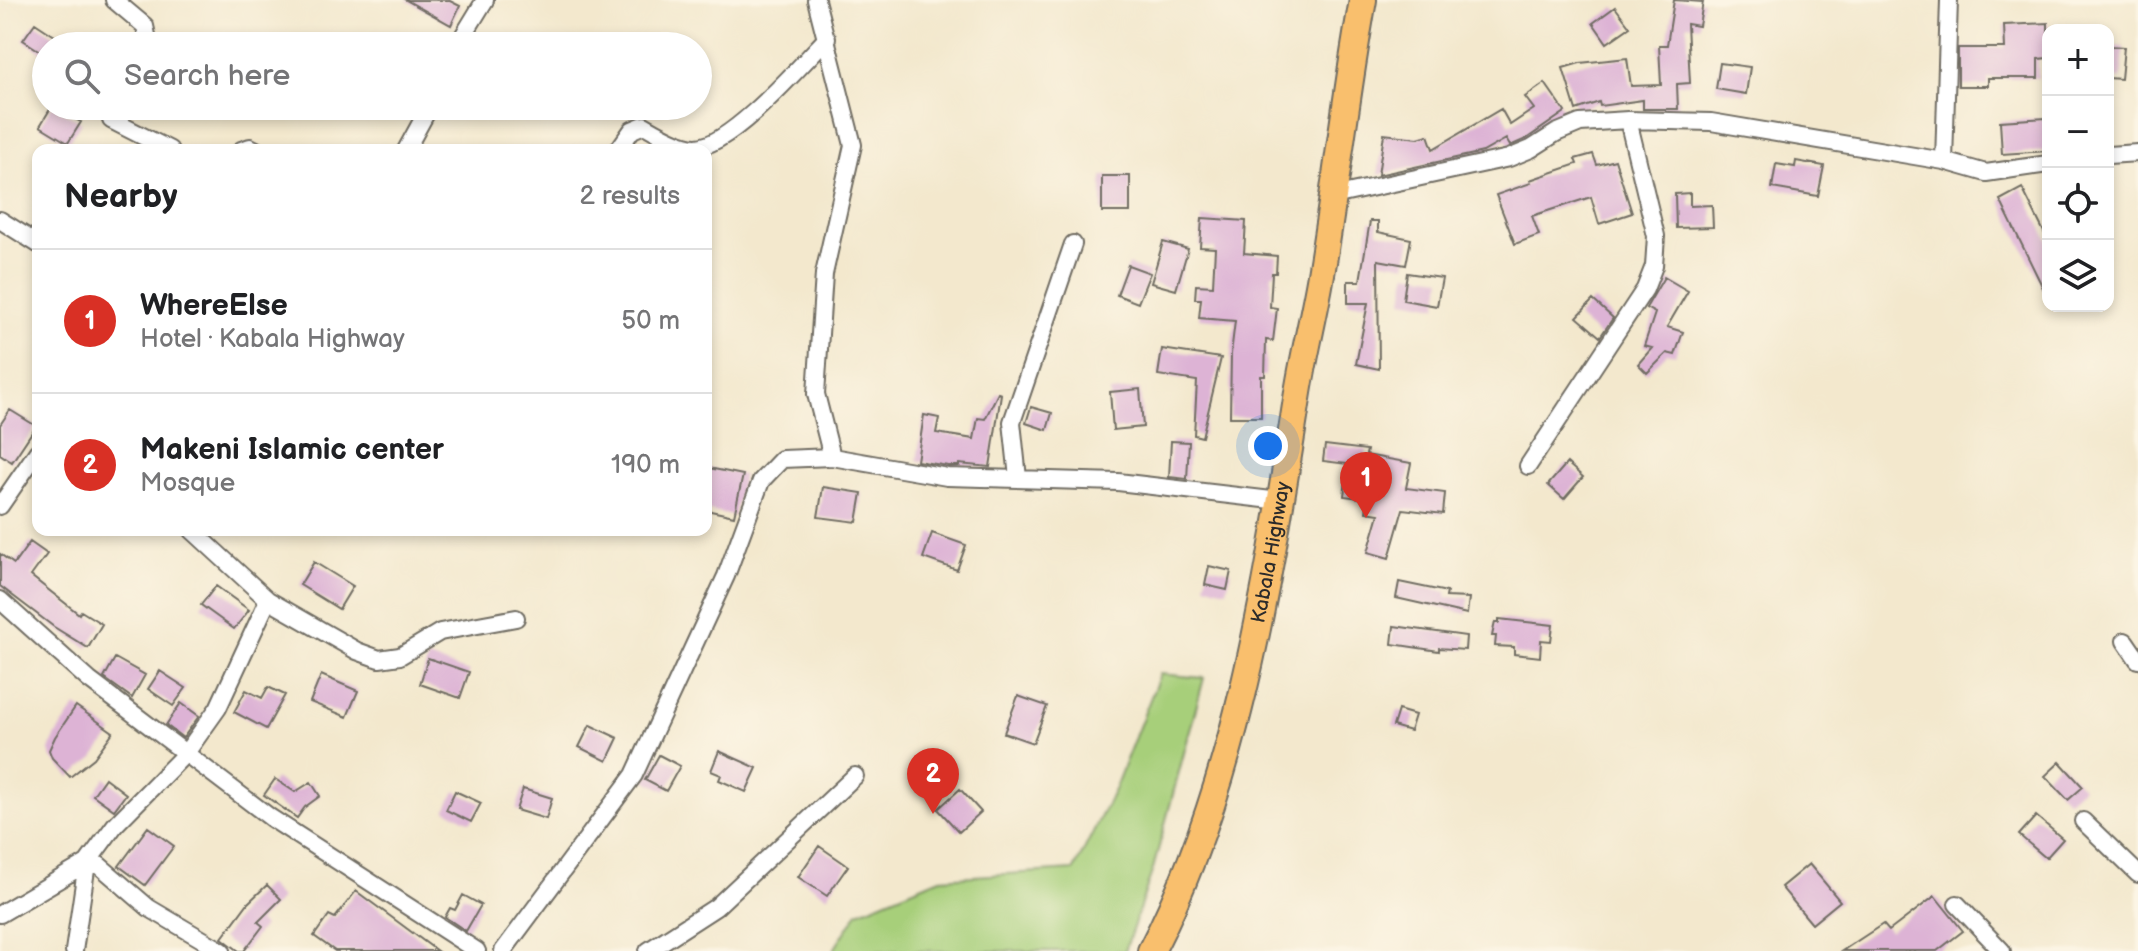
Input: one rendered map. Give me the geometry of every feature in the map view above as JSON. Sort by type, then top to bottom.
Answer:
[{"type":"main road","name":"Kabala Highway","points":[[1151,951],[1201,833],[1240,705],[1281,501],[1363,0]]},
{"type":"street","points":[[114,0],[145,26],[146,32]]},
{"type":"street","points":[[466,32],[485,0]]},
{"type":"street","points":[[816,0],[853,145],[824,274],[816,394],[832,457]]},
{"type":"street","points":[[1944,161],[1949,0]]},
{"type":"street","points":[[712,144],[740,125],[827,38]]},
{"type":"street","points":[[111,120],[158,144]]},
{"type":"street","points":[[409,144],[422,120]]},
{"type":"street","points":[[1333,196],[1509,158],[1580,123],[1628,120],[1711,122],[1944,161],[1986,173],[2042,165]]},
{"type":"street","points":[[1528,466],[1645,289],[1654,266],[1656,236],[1628,120]]},
{"type":"street","points":[[622,144],[632,130],[644,125],[686,144]]},
{"type":"street","points":[[2114,155],[2138,153]]},
{"type":"street","points":[[0,220],[32,240]]},
{"type":"street","points":[[1018,478],[1012,422],[1073,244]]},
{"type":"street","points":[[503,951],[634,775],[726,576],[761,481],[782,459],[832,457],[947,477],[1118,482],[1281,501]]},
{"type":"street","points":[[0,506],[32,460]]},
{"type":"street","points":[[199,536],[268,600],[357,651],[379,659],[400,656],[440,632],[516,618]]},
{"type":"street","points":[[0,600],[89,680],[271,818],[477,951]]},
{"type":"street","points":[[0,914],[87,863],[115,825],[186,753],[218,708],[268,600]]},
{"type":"street","points":[[2125,641],[2138,660]]},
{"type":"street","points":[[648,951],[716,907],[855,776]]},
{"type":"street","points":[[2083,821],[2138,874]]},
{"type":"street","points":[[74,951],[87,863]]},
{"type":"street","points":[[87,863],[99,865],[149,908],[222,951]]},
{"type":"street","points":[[1957,904],[2002,951]]},
{"type":"green space","points":[[1160,674],[1204,678],[1153,869],[1125,951],[833,951],[858,912],[940,878],[1074,870],[1114,790]]},
{"type":"building","points":[[406,0],[448,0],[460,6],[451,25]]},
{"type":"building","points":[[1674,0],[1703,2],[1699,26],[1687,24],[1690,83],[1677,84],[1678,109],[1643,109],[1643,100],[1600,106],[1599,102],[1576,110],[1563,68],[1627,58],[1631,86],[1661,85],[1659,45],[1667,45]]},
{"type":"building","points":[[1615,7],[1630,27],[1607,43],[1593,23]]},
{"type":"building","points":[[35,23],[49,32],[32,32],[32,46],[23,40]]},
{"type":"building","points":[[2048,23],[2042,24],[2042,59],[2038,59],[2038,78],[1988,78],[1988,86],[1958,86],[1958,48],[2005,48],[2004,25]]},
{"type":"building","points":[[2114,46],[2124,47],[2121,79],[2114,78]]},
{"type":"building","points":[[1720,63],[1750,67],[1746,94],[1716,89]]},
{"type":"building","points":[[1545,83],[1565,112],[1526,139],[1510,146],[1506,139],[1483,152],[1378,175],[1384,134],[1418,138],[1428,135],[1433,149],[1501,109],[1510,125],[1534,109],[1525,97]]},
{"type":"building","points":[[2042,118],[2042,151],[2002,154],[2000,121]]},
{"type":"building","points":[[44,120],[81,122],[68,143],[40,126]]},
{"type":"building","points":[[1593,154],[1597,165],[1615,160],[1632,213],[1599,224],[1591,197],[1532,216],[1539,235],[1515,244],[1496,195],[1577,164],[1575,159]]},
{"type":"building","points":[[1796,161],[1824,166],[1818,196],[1772,188],[1776,164],[1795,167]]},
{"type":"building","points":[[1102,176],[1130,176],[1130,212],[1102,212]]},
{"type":"building","points":[[2022,188],[2042,228],[2042,286],[2000,200]]},
{"type":"building","points":[[1690,193],[1690,206],[1712,205],[1713,227],[1676,228],[1675,194]]},
{"type":"building","points":[[1202,218],[1246,221],[1244,253],[1277,256],[1276,273],[1272,273],[1270,307],[1277,308],[1273,341],[1266,340],[1265,376],[1261,376],[1261,417],[1230,417],[1235,321],[1199,318],[1201,299],[1195,299],[1196,285],[1213,286],[1215,248],[1200,247]]},
{"type":"building","points":[[1370,221],[1378,221],[1378,232],[1411,239],[1406,265],[1378,260],[1379,369],[1356,364],[1368,303],[1348,303],[1348,281],[1360,281]]},
{"type":"building","points":[[1163,242],[1188,249],[1176,290],[1151,283]]},
{"type":"building","points":[[1128,265],[1150,273],[1138,303],[1117,295]]},
{"type":"building","points":[[1407,273],[1442,278],[1437,306],[1403,300]]},
{"type":"building","points":[[1664,277],[1688,291],[1667,327],[1683,332],[1675,355],[1667,353],[1647,373],[1638,364],[1652,348],[1644,346],[1655,313],[1646,308]]},
{"type":"building","points":[[1593,300],[1613,318],[1600,337],[1577,317]]},
{"type":"building","points":[[1162,349],[1221,358],[1202,437],[1194,435],[1197,381],[1158,375]]},
{"type":"building","points":[[1140,389],[1143,427],[1113,430],[1110,392]]},
{"type":"building","points":[[998,393],[1001,394],[990,467],[948,466],[917,461],[924,415],[939,418],[936,433],[974,439],[978,418],[985,419]]},
{"type":"building","points":[[1031,407],[1052,413],[1047,430],[1026,423]]},
{"type":"building","points":[[10,410],[32,424],[32,432],[12,462],[0,454],[0,425]]},
{"type":"building","points":[[1171,441],[1189,442],[1187,479],[1169,477]]},
{"type":"building","points":[[1325,445],[1367,450],[1366,455],[1411,463],[1406,488],[1445,493],[1443,514],[1403,509],[1389,558],[1368,552],[1379,514],[1366,512],[1368,499],[1344,496],[1348,464],[1323,461]]},
{"type":"building","points":[[1567,463],[1583,477],[1564,499],[1548,485]]},
{"type":"building","points":[[712,469],[743,475],[734,516],[712,511]]},
{"type":"building","points":[[823,487],[862,493],[857,522],[818,517]]},
{"type":"building","points":[[932,533],[966,545],[957,570],[923,558]]},
{"type":"building","points":[[30,542],[47,554],[31,576],[79,614],[81,611],[102,624],[88,648],[54,627],[0,586],[0,554],[14,564]]},
{"type":"building","points":[[314,562],[353,586],[339,609],[300,585]]},
{"type":"building","points":[[1209,566],[1231,571],[1227,590],[1205,585]]},
{"type":"building","points":[[1399,582],[1447,592],[1446,597],[1469,598],[1467,614],[1396,598]]},
{"type":"building","points":[[216,586],[249,610],[234,629],[201,605]]},
{"type":"building","points":[[1499,619],[1553,625],[1551,641],[1541,640],[1540,657],[1514,654],[1514,647],[1495,646],[1496,636],[1492,636],[1495,622],[1499,623]]},
{"type":"building","points":[[1394,626],[1466,636],[1465,650],[1439,648],[1439,651],[1392,644]]},
{"type":"building","points":[[115,658],[145,675],[132,698],[104,678]]},
{"type":"building","points":[[428,658],[469,672],[460,698],[420,684]]},
{"type":"building","points":[[160,671],[186,688],[173,706],[148,689]]},
{"type":"building","points":[[321,675],[358,691],[347,717],[310,702]]},
{"type":"building","points":[[268,687],[285,695],[266,729],[234,712],[246,690],[262,698]]},
{"type":"building","points":[[1018,696],[1047,706],[1033,743],[1004,733]]},
{"type":"building","points":[[181,703],[199,716],[183,738],[166,725]]},
{"type":"building","points":[[76,706],[113,732],[94,758],[70,777],[52,758],[49,750]]},
{"type":"building","points":[[1398,710],[1415,715],[1410,731],[1393,726]]},
{"type":"building","points":[[590,725],[618,738],[607,761],[579,747]]},
{"type":"building","points":[[719,751],[757,768],[746,792],[719,780],[721,775],[711,771]]},
{"type":"building","points":[[659,755],[680,766],[666,791],[645,780]]},
{"type":"building","points":[[2060,762],[2083,787],[2068,800],[2045,776]]},
{"type":"building","points":[[105,778],[126,794],[114,810],[93,795]]},
{"type":"building","points":[[275,779],[295,792],[311,782],[320,796],[305,807],[297,818],[264,795]]},
{"type":"building","points":[[523,789],[552,798],[546,819],[516,810]]},
{"type":"building","points":[[960,789],[981,812],[959,832],[938,809]]},
{"type":"building","points":[[455,791],[481,803],[471,822],[446,810]]},
{"type":"building","points":[[2036,816],[2063,839],[2046,858],[2019,835]]},
{"type":"building","points":[[148,827],[174,846],[145,885],[119,866]]},
{"type":"building","points":[[819,846],[848,866],[827,896],[798,877]]},
{"type":"building","points":[[1809,864],[1840,901],[1812,924],[1781,887]]},
{"type":"building","points":[[267,885],[281,899],[258,922],[263,926],[244,951],[239,951],[222,938],[248,903]]},
{"type":"building","points":[[356,891],[437,951],[335,951],[314,936],[329,915],[335,918]]},
{"type":"building","points":[[463,895],[481,905],[466,931],[445,917],[450,908],[455,910]]},
{"type":"building","points":[[1935,896],[1963,931],[1937,951],[1842,951],[1883,924],[1889,931]]},
{"type":"place","name":"WhereElse","points":[[1366,518]]},
{"type":"place","name":"Makeni Islamic center","points":[[933,814]]}]
